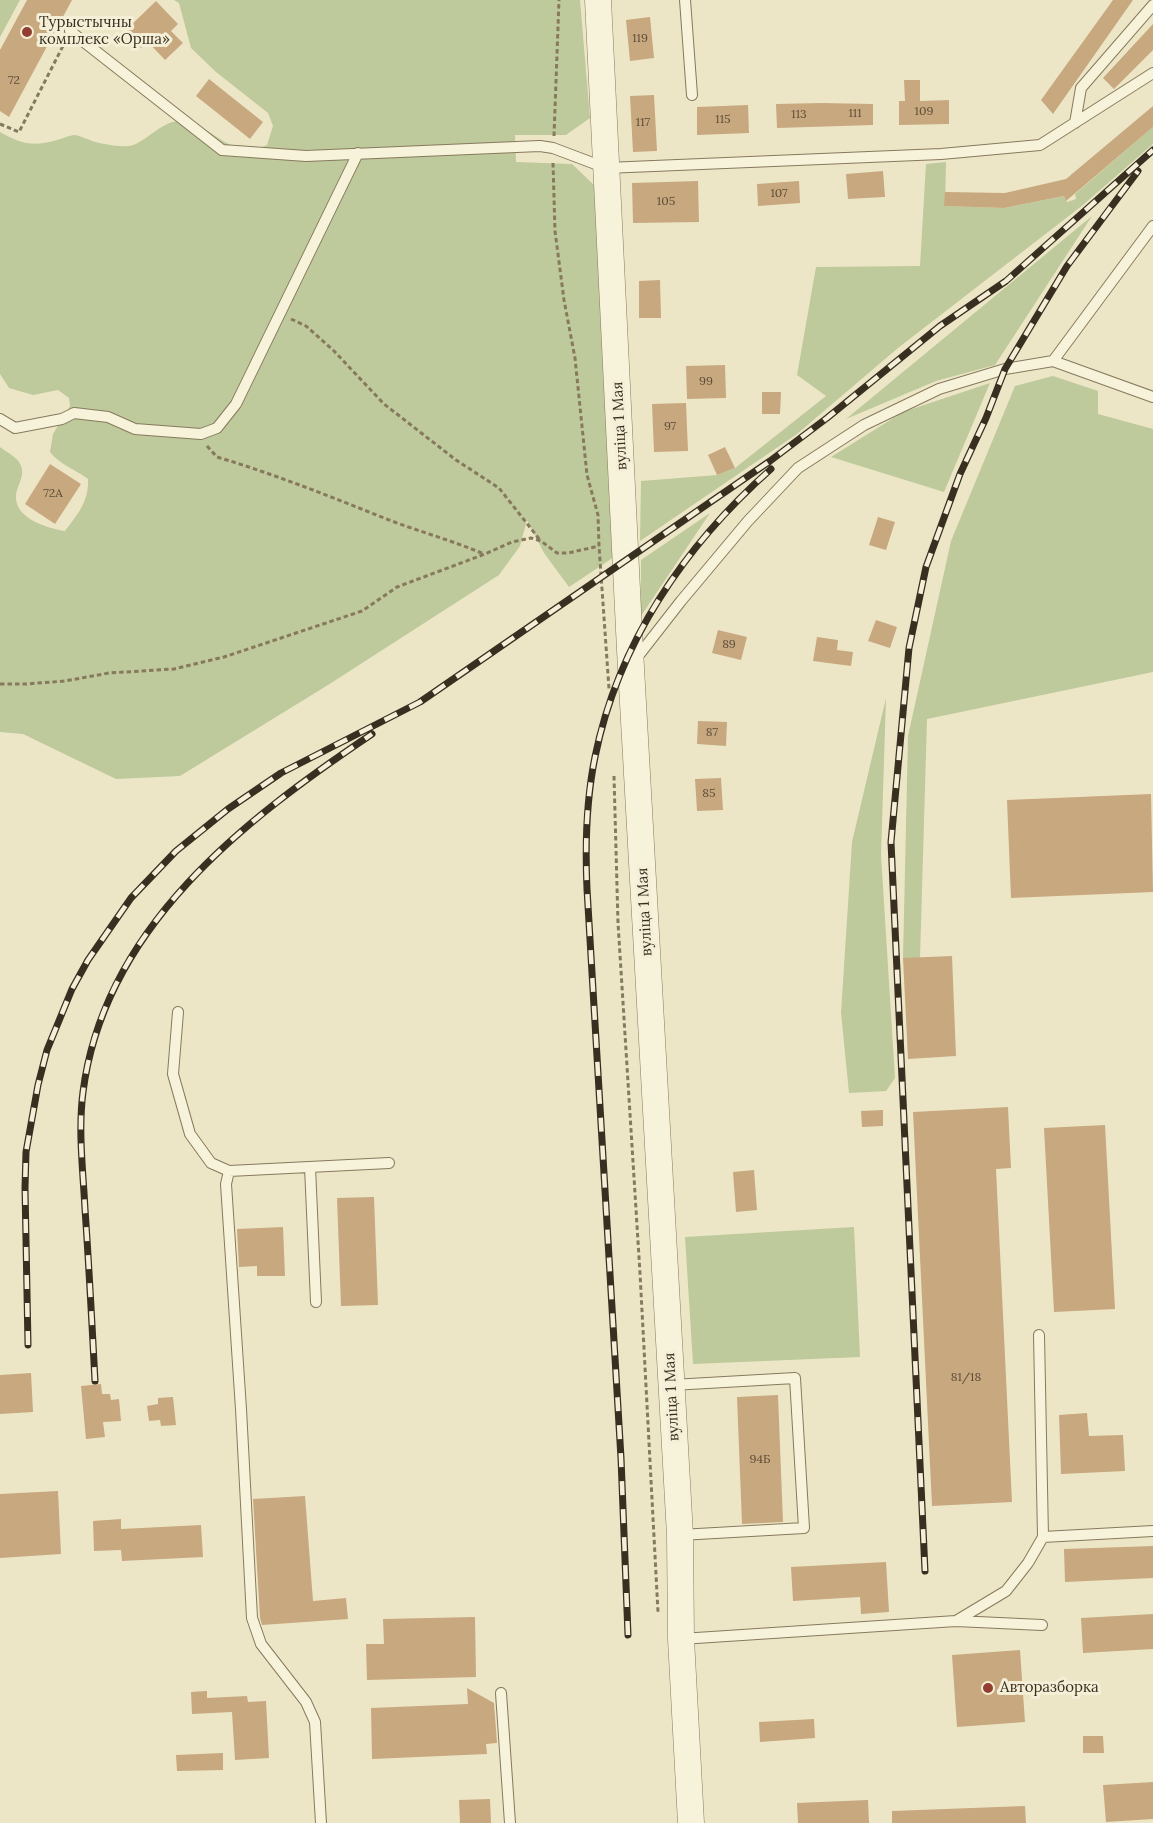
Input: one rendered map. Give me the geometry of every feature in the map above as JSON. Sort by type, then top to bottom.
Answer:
[{"type":"street","name":"вуліца 1 Мая","points":[[598,0],[631,665],[680,1535],[681,1639],[691,1823]]},
{"type":"lane","points":[[685,0],[692,95]]},
{"type":"lane","points":[[1075,123],[1081,88],[1153,5]]},
{"type":"lane","points":[[70,31],[222,150],[306,156],[540,146],[553,148],[606,168],[941,154],[1040,145],[1153,73]]},
{"type":"lane","points":[[0,419],[15,428],[62,419],[74,413],[108,417],[135,429],[201,435],[217,428],[236,404],[358,153]]},
{"type":"lane","points":[[1053,361],[1153,226]]},
{"type":"lane","points":[[631,665],[748,521],[798,468],[864,425],[939,389],[1005,369],[1053,361],[1153,397]]},
{"type":"lane","points":[[178,1012],[173,1074],[190,1134],[211,1163],[229,1171],[390,1163]]},
{"type":"lane","points":[[310,1167],[316,1302]]},
{"type":"lane","points":[[229,1171],[226,1184],[252,1618],[261,1644],[306,1702],[315,1722],[321,1823]]},
{"type":"lane","points":[[956,1621],[1006,1592],[1028,1563],[1042,1537],[1039,1335]]},
{"type":"lane","points":[[672,1385],[795,1378],[804,1528],[680,1535]]},
{"type":"lane","points":[[1042,1537],[1153,1531]]},
{"type":"lane","points":[[681,1639],[956,1621],[1042,1625]]},
{"type":"lane","points":[[501,1694],[510,1823]]},
{"type":"path","points":[[559,0],[553,148],[555,231],[574,358],[586,475],[598,515],[598,546],[610,699]]},
{"type":"path","points":[[0,124],[19,132],[70,31]]},
{"type":"path","points":[[280,314],[306,326],[334,351],[384,404],[456,460],[499,488],[541,541],[556,553],[568,553],[598,546]]},
{"type":"path","points":[[201,435],[217,457],[303,485],[387,520],[449,539],[485,554]]},
{"type":"path","points":[[0,684],[65,681],[109,673],[174,669],[224,657],[362,611],[398,587],[512,542],[531,538],[541,541]]},
{"type":"path","points":[[614,776],[618,923],[658,1612]]},
{"type":"green space","points":[[0,0],[20,0],[0,37]]},
{"type":"green space","points":[[174,0],[580,0],[590,118],[566,135],[515,135],[516,162],[572,164],[594,185],[617,555],[569,587],[544,553],[527,520],[520,546],[499,575],[328,685],[180,776],[116,779],[23,734],[0,732],[0,447],[15,458],[21,467],[22,476],[16,494],[18,506],[28,518],[50,528],[65,531],[85,501],[88,479],[63,464],[50,452],[53,434],[70,406],[69,398],[58,390],[33,395],[9,388],[0,374],[0,132],[14,139],[34,144],[75,135],[105,144],[129,146],[140,142],[165,125],[178,121],[190,122],[242,149],[254,149],[267,145],[273,126],[268,113],[216,72],[191,48],[179,3]]},
{"type":"green space","points":[[1153,127],[1153,144],[1083,205],[898,348],[797,434],[640,541],[641,481],[717,475],[735,468],[826,396],[797,375],[816,267],[920,266],[926,164],[946,162],[945,206],[1004,208],[1064,196],[1067,202],[1076,199],[1075,194]]},
{"type":"green space","points":[[1092,216],[995,365],[936,381],[846,419]]},
{"type":"green space","points":[[1053,376],[1098,391],[1098,414],[1153,429],[1153,672],[927,719],[920,958],[903,958],[908,736],[951,541],[1015,386]]},
{"type":"green space","points":[[990,383],[944,492],[831,457],[903,412]]},
{"type":"green space","points":[[710,513],[641,616],[641,560]]},
{"type":"green space","points":[[886,698],[881,855],[895,1078],[886,1091],[849,1093],[841,1013],[852,842]]},
{"type":"green space","points":[[854,1227],[860,1357],[693,1364],[685,1237]]},
{"type":"building","points":[[27,0],[72,0],[9,117],[0,111],[0,50]]},
{"type":"building","points":[[1113,0],[1133,0],[1053,114],[1041,100]]},
{"type":"building","points":[[156,1],[178,24],[171,31],[183,43],[165,60],[147,41],[141,48],[125,31]]},
{"type":"building","points":[[650,17],[654,58],[630,61],[626,20]]},
{"type":"building","points":[[1153,24],[1153,50],[1114,89],[1103,78]]},
{"type":"building","points":[[209,79],[263,122],[250,139],[196,96]]},
{"type":"building","points":[[904,80],[920,80],[920,101],[949,100],[949,124],[899,125],[899,101],[905,101]]},
{"type":"building","points":[[654,95],[657,151],[633,152],[630,96]]},
{"type":"building","points":[[776,104],[873,104],[873,125],[777,128]]},
{"type":"building","points":[[748,105],[749,133],[697,135],[697,107]]},
{"type":"building","points":[[1153,106],[1153,127],[1066,201],[1064,196],[1004,208],[944,206],[945,192],[1005,193],[1066,179]]},
{"type":"building","points":[[883,171],[885,197],[848,199],[846,174]]},
{"type":"building","points":[[698,181],[699,222],[633,223],[632,183]]},
{"type":"building","points":[[799,181],[800,203],[758,206],[757,184]]},
{"type":"building","points":[[660,280],[661,318],[639,318],[639,281]]},
{"type":"building","points":[[725,365],[726,398],[687,399],[686,366]]},
{"type":"building","points":[[762,392],[781,392],[780,414],[762,414]]},
{"type":"building","points":[[686,403],[688,451],[654,452],[652,404]]},
{"type":"building","points":[[725,447],[735,468],[717,475],[708,455]]},
{"type":"building","points":[[50,464],[81,484],[55,524],[25,504]]},
{"type":"building","points":[[878,517],[895,522],[886,550],[869,545]]},
{"type":"building","points":[[876,620],[897,627],[890,648],[868,641]]},
{"type":"building","points":[[718,630],[747,637],[741,660],[712,653]]},
{"type":"building","points":[[817,637],[838,640],[837,650],[853,652],[851,666],[813,661]]},
{"type":"building","points":[[698,721],[727,722],[726,746],[697,744]]},
{"type":"building","points":[[721,778],[723,810],[697,811],[695,779]]},
{"type":"building","points":[[1151,794],[1153,892],[1011,898],[1007,800]]},
{"type":"building","points":[[952,956],[956,1056],[908,1059],[903,958]]},
{"type":"building","points":[[1008,1107],[1011,1168],[996,1169],[1012,1502],[932,1506],[913,1112]]},
{"type":"building","points":[[883,1110],[883,1126],[862,1127],[861,1111]]},
{"type":"building","points":[[1105,1125],[1115,1309],[1054,1312],[1044,1128]]},
{"type":"building","points":[[754,1170],[757,1210],[736,1212],[733,1172]]},
{"type":"building","points":[[374,1197],[378,1305],[341,1306],[337,1198]]},
{"type":"building","points":[[283,1227],[285,1276],[257,1276],[257,1266],[239,1267],[237,1229]]},
{"type":"building","points":[[31,1373],[33,1412],[0,1414],[0,1375]]},
{"type":"building","points":[[101,1384],[102,1394],[110,1394],[111,1400],[119,1399],[121,1421],[103,1422],[105,1437],[86,1439],[81,1386]]},
{"type":"building","points":[[778,1395],[783,1522],[742,1524],[737,1397]]},
{"type":"building","points":[[173,1397],[176,1425],[161,1426],[160,1420],[149,1421],[147,1406],[158,1404],[158,1398]]},
{"type":"building","points":[[1087,1413],[1089,1436],[1123,1435],[1125,1471],[1061,1474],[1059,1415]]},
{"type":"building","points":[[58,1491],[61,1554],[0,1558],[0,1494]]},
{"type":"building","points":[[305,1496],[313,1601],[346,1598],[348,1619],[262,1625],[253,1499]]},
{"type":"building","points":[[121,1519],[121,1529],[201,1525],[203,1557],[122,1561],[121,1550],[94,1551],[93,1521]]},
{"type":"building","points":[[1153,1546],[1153,1578],[1065,1582],[1064,1549]]},
{"type":"building","points":[[886,1562],[889,1612],[861,1614],[860,1597],[793,1601],[791,1567]]},
{"type":"building","name":"Авторазборка","points":[[1153,1614],[1153,1649],[1083,1653],[1081,1618]]},
{"type":"building","points":[[475,1617],[476,1677],[367,1680],[366,1644],[384,1644],[383,1619]]},
{"type":"building","name":"Авторазборка","points":[[1020,1650],[1025,1722],[957,1727],[952,1655]]},
{"type":"building","points":[[467,1688],[494,1703],[497,1743],[486,1744],[487,1754],[372,1759],[371,1708],[468,1704]]},
{"type":"building","points":[[207,1691],[207,1698],[247,1696],[248,1702],[266,1701],[269,1758],[235,1760],[232,1712],[192,1714],[191,1692]]},
{"type":"building","points":[[814,1719],[815,1738],[760,1742],[759,1722]]},
{"type":"building","points":[[1083,1736],[1103,1736],[1104,1753],[1083,1753]]},
{"type":"building","points":[[223,1753],[223,1770],[177,1771],[176,1755]]},
{"type":"building","points":[[1153,1782],[1153,1819],[1106,1822],[1103,1785]]},
{"type":"building","points":[[490,1799],[491,1823],[460,1823],[459,1800]]},
{"type":"building","points":[[868,1800],[869,1823],[798,1823],[797,1803]]},
{"type":"building","points":[[1025,1806],[1026,1823],[892,1823],[892,1811]]},
{"type":"railway","points":[[28,1345],[26,1152],[38,1085],[47,1050],[72,989],[88,960],[131,898],[176,851],[228,809],[281,773],[420,702],[770,461],[940,326],[1006,281],[1153,150]]},
{"type":"railway","points":[[925,1571],[891,842],[909,648],[926,567],[960,474],[986,418],[1005,369],[1067,266],[1138,171]]},
{"type":"railway","points":[[628,1635],[621,1458],[587,889],[588,806],[595,757],[606,715],[620,675],[638,636],[659,599],[710,530],[771,469]]},
{"type":"railway","points":[[95,1381],[81,1121],[83,1092],[96,1033],[119,979],[150,929],[187,883],[276,803],[372,734]]},
{"type":"place","name":"Турыстычны комплекс «Орша»","points":[[27,32]]},
{"type":"place","name":"Авторазборка","points":[[988,1688]]}]
